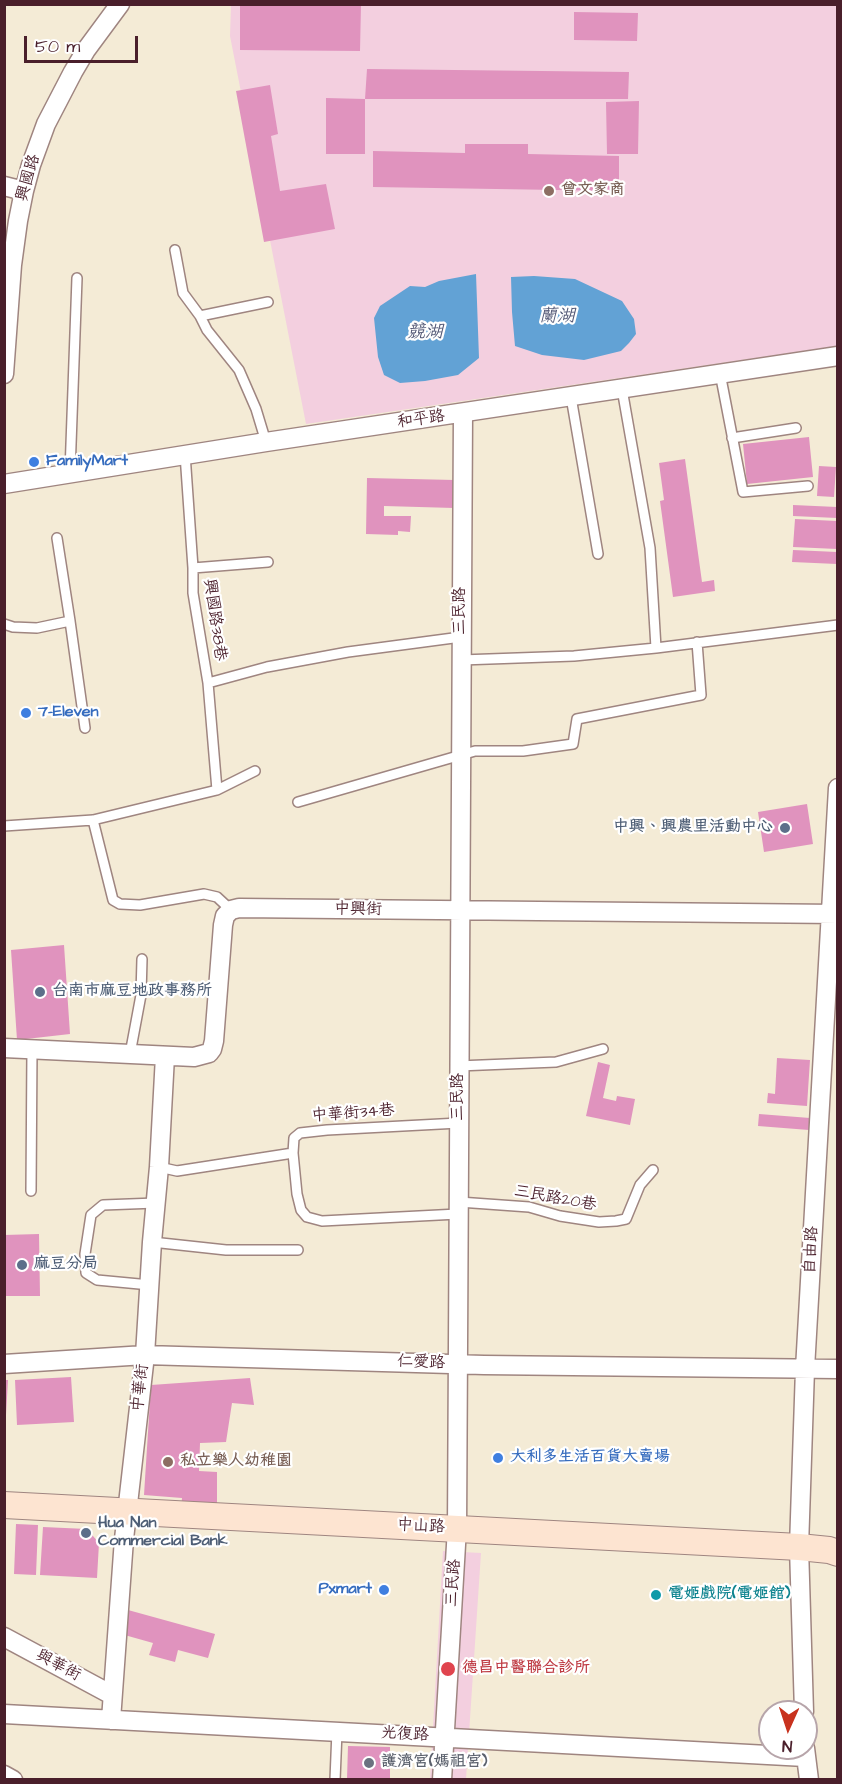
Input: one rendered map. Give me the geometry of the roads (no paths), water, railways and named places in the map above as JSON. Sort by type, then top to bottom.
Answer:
[{"type":"main road","name":"中山路","points":[[4,1505],[799,1547],[837,1553]]},
{"type":"street","name":"興國路","points":[[4,374],[8,264],[24,191],[46,124],[63,88],[86,50],[120,4]]},
{"type":"street","points":[[4,186],[24,191]]},
{"type":"street","name":"和平路","points":[[4,484],[186,454],[837,356]]},
{"type":"street","name":"三民路","points":[[442,1779],[457,1528],[463,414]]},
{"type":"street","name":"自由路","points":[[804,1700],[799,1547],[805,1370],[834,914],[837,788]]},
{"type":"street","name":"中興街","points":[[231,910],[239,908],[834,914]]},
{"type":"street","points":[[4,1048],[165,1056],[202,1056],[209,1053],[212,1049],[223,925],[225,916],[231,910]]},
{"type":"street","name":"中華街","points":[[111,1720],[127,1512],[145,1355],[165,1056]]},
{"type":"street","name":"仁愛路","points":[[4,1364],[145,1355],[459,1364],[837,1369]]},
{"type":"street","name":"與華街","points":[[4,1637],[112,1695]]},
{"type":"street","name":"光復路","points":[[4,1714],[444,1737],[758,1750]]},
{"type":"street","points":[[806,1760],[809,1779]]},
{"type":"street","points":[[4,1775],[13,1779]]},
{"type":"lane","points":[[175,250],[183,293],[207,330],[239,370],[256,409],[266,442]]},
{"type":"lane","points":[[70,472],[77,278]]},
{"type":"lane","points":[[200,316],[268,302]]},
{"type":"lane","points":[[720,373],[743,492],[808,486]]},
{"type":"lane","points":[[622,389],[650,548],[656,648]]},
{"type":"lane","points":[[571,397],[598,554]]},
{"type":"lane","points":[[732,438],[796,428]]},
{"type":"lane","name":"興國路38巷","points":[[186,454],[193,593],[208,683],[217,790]]},
{"type":"lane","points":[[57,538],[85,728]]},
{"type":"lane","points":[[193,568],[268,562]]},
{"type":"lane","points":[[4,624],[13,627],[37,628],[70,621]]},
{"type":"lane","points":[[461,660],[574,656],[837,625]]},
{"type":"lane","points":[[208,683],[267,667],[348,651],[461,637]]},
{"type":"lane","points":[[298,802],[475,751],[523,752],[573,744],[577,719],[701,695],[697,642]]},
{"type":"lane","points":[[4,826],[93,820],[217,790],[255,771]]},
{"type":"lane","points":[[93,820],[113,900],[120,904],[140,904],[204,894],[217,897],[231,910]]},
{"type":"lane","points":[[130,1054],[141,995],[142,958]]},
{"type":"lane","points":[[32,1049],[32,1191]]},
{"type":"lane","points":[[458,1066],[556,1062],[603,1049]]},
{"type":"lane","name":"中華街34巷","points":[[293,1153],[294,1138],[300,1133],[349,1128],[459,1123]]},
{"type":"lane","points":[[159,1167],[177,1171],[293,1153]]},
{"type":"lane","name":"三民路20巷","points":[[293,1153],[301,1210],[307,1216],[322,1221],[459,1208],[529,1207],[560,1216],[599,1222],[616,1221],[626,1218],[640,1185],[653,1170]]},
{"type":"lane","points":[[150,1285],[97,1280],[86,1273],[85,1254],[91,1215],[103,1204],[156,1203]]},
{"type":"lane","points":[[152,1242],[226,1250],[298,1250]]},
{"type":"lane","points":[[335,1779],[337,1731]]},
{"type":"water","name":"競湖","points":[[476,274],[479,358],[458,375],[425,381],[400,383],[384,375],[378,357],[374,318],[380,306],[410,286],[425,287],[439,281]]},
{"type":"water","name":"蘭湖","points":[[511,277],[575,279],[622,301],[634,319],[636,334],[621,351],[584,360],[542,355],[515,346]]},
{"type":"place","name":"曾文家商","points":[[549,191]]},
{"type":"place","name":"FamilyMart","points":[[34,462]]},
{"type":"place","name":"7-Eleven","points":[[26,713]]},
{"type":"place","name":"中興、興農里活動中心","points":[[785,828]]},
{"type":"place","name":"台南市麻豆地政事務所","points":[[40,992]]},
{"type":"place","name":"麻豆分局","points":[[22,1265]]},
{"type":"place","name":"大利多生活百貨大賣場","points":[[498,1458]]},
{"type":"place","name":"私立樂人幼稚園","points":[[168,1462]]},
{"type":"place","name":"Hua Nan Commercial Bank","points":[[86,1533]]},
{"type":"place","name":"Pxmart","points":[[384,1590]]},
{"type":"place","name":"電姬戲院(電姬館)","points":[[656,1595]]},
{"type":"place","name":"德昌中醫聯合診所","points":[[448,1669]]},
{"type":"place","name":"護濟宮(媽祖宮)","points":[[369,1763]]}]
